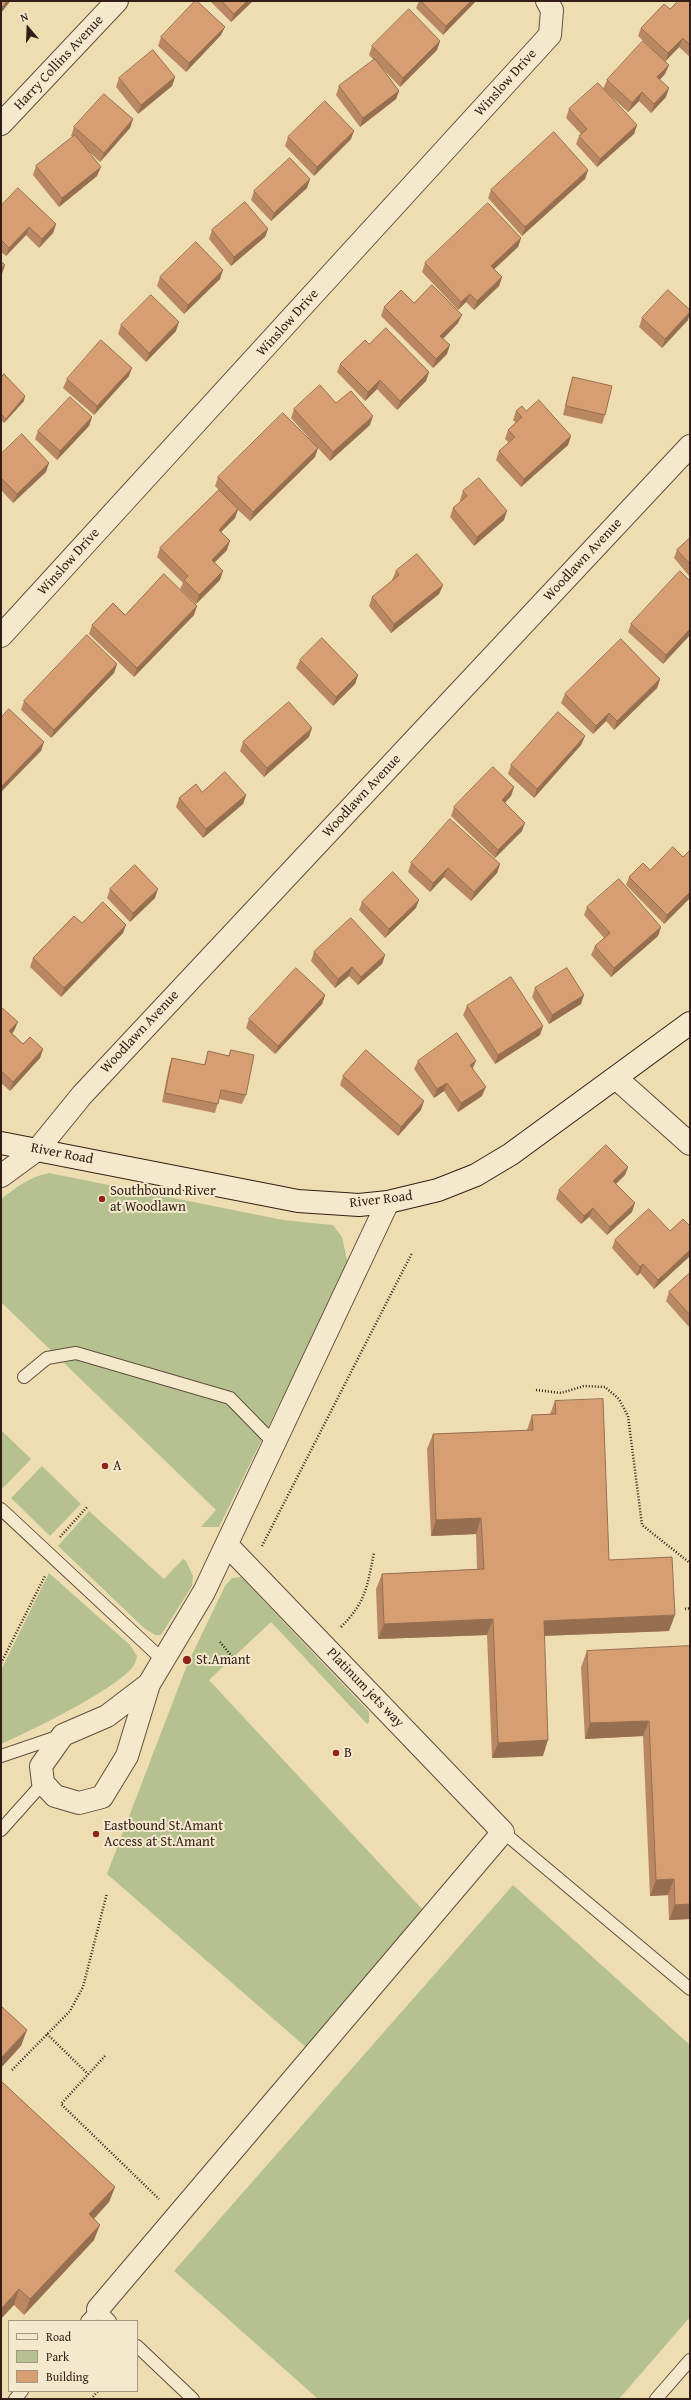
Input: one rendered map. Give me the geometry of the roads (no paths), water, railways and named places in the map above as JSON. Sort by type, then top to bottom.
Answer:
[{"type":"street","name":"Harry Collins Avenue","points":[[1,124],[117,1]]},
{"type":"street","name":"Winslow Drive","points":[[1,636],[550,35],[552,10],[547,1]]},
{"type":"street","name":"Woodlawn Avenue","points":[[1,1176],[38,1150],[82,1095],[690,446]]},
{"type":"street","name":"River Road","points":[[1,1143],[298,1201],[359,1205],[388,1202],[438,1190],[476,1174],[511,1154],[690,1022]]},
{"type":"street","points":[[616,1078],[690,1144]]},
{"type":"street","points":[[149,1684],[106,1716],[63,1735],[41,1766],[43,1783],[55,1796],[79,1803],[102,1797],[127,1756],[149,1684],[204,1592],[388,1202]]},
{"type":"street","name":"Platinum jets way","points":[[227,1545],[503,1832]]},
{"type":"street","points":[[98,2317],[503,1832]]},
{"type":"lane","points":[[24,1377],[46,1358],[76,1353],[230,1398],[275,1444]]},
{"type":"lane","points":[[1,1509],[164,1661]]},
{"type":"lane","points":[[1,1756],[63,1735]]},
{"type":"lane","points":[[1,1830],[43,1783]]},
{"type":"lane","points":[[503,1832],[690,1989]]},
{"type":"lane","points":[[138,2347],[193,2399]]},
{"type":"lane","points":[[656,2399],[690,2360]]},
{"type":"place","name":"Southbound River at Woodlawn","points":[[102,1199]]},
{"type":"place","name":"A","points":[[105,1466]]},
{"type":"place","name":"St.Amant","points":[[187,1660]]},
{"type":"place","name":"B","points":[[336,1753]]},
{"type":"place","name":"Eastbound St.Amant Access at St.Amant","points":[[96,1834]]}]
